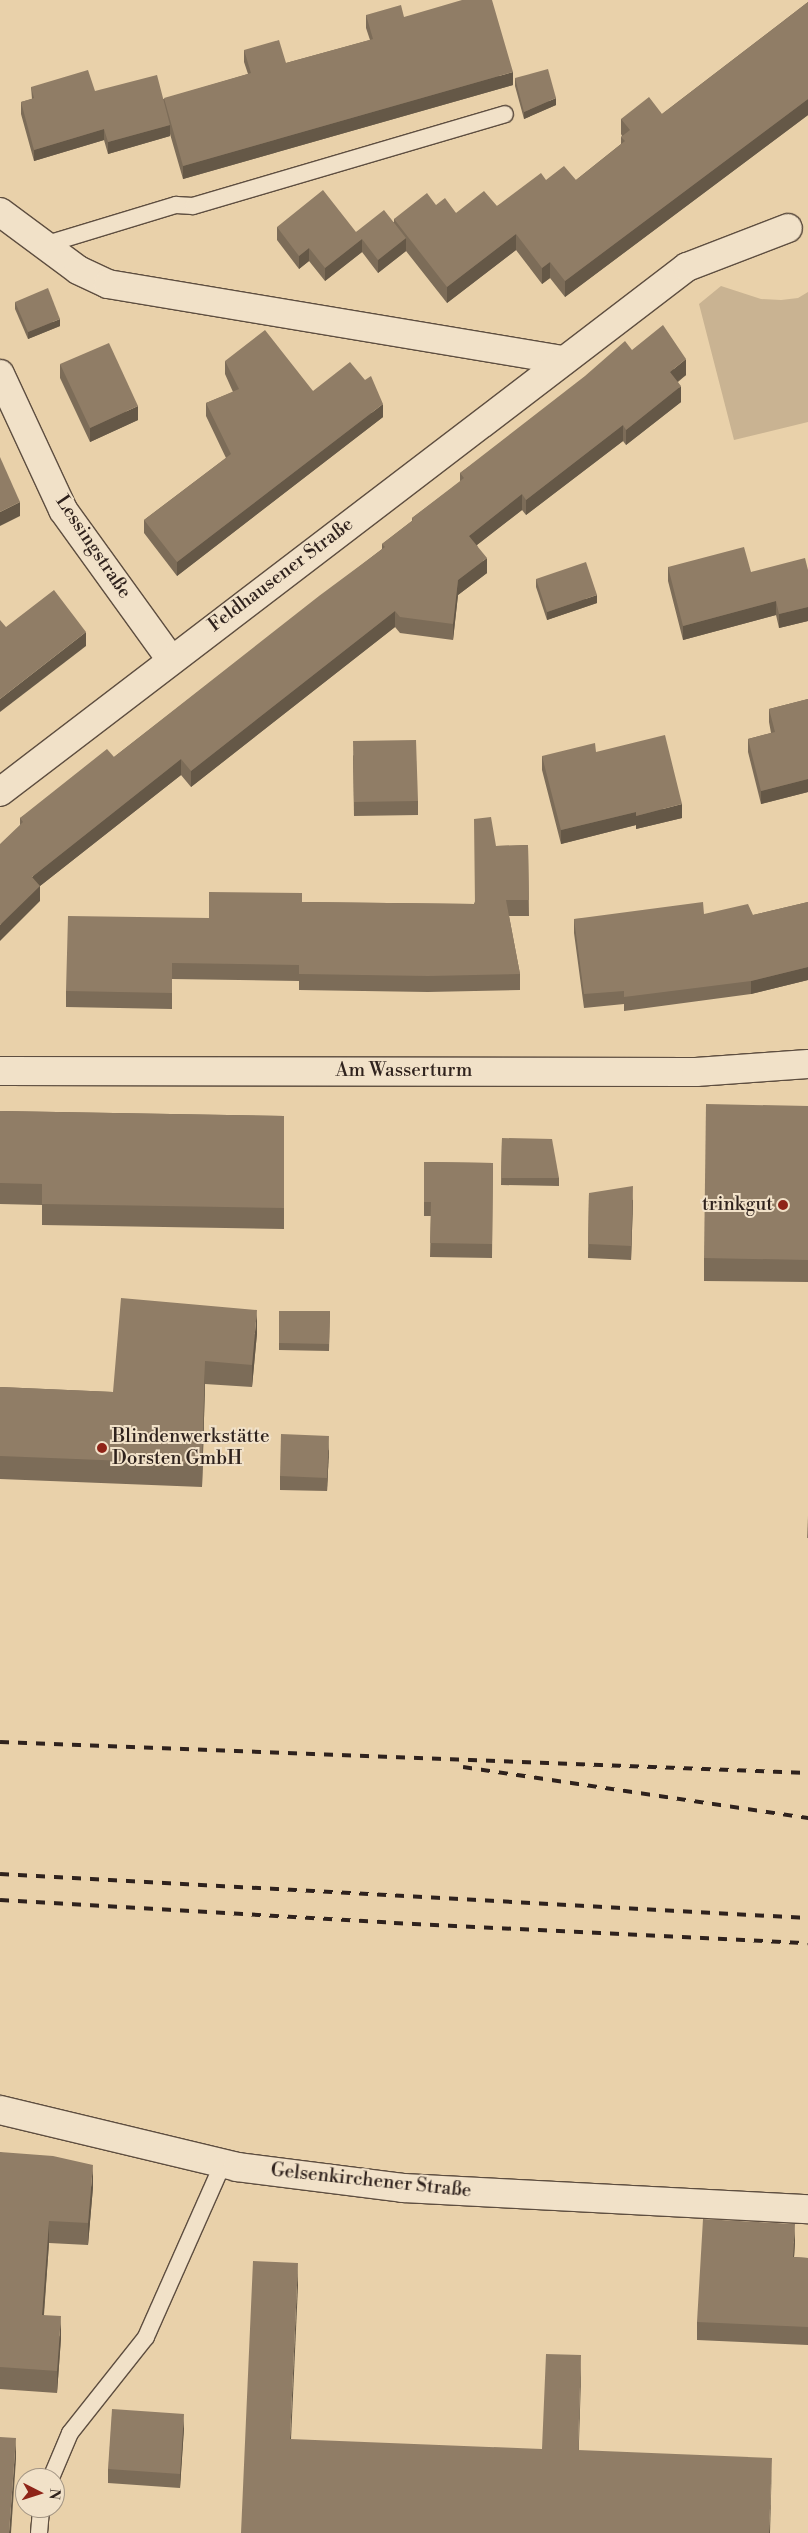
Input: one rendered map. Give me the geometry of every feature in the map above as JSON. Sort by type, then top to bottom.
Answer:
[{"type":"street","points":[[0,212],[78,270],[108,284],[564,360]]},
{"type":"street","name":"Feldhausener Straße","points":[[0,792],[687,267],[788,228]]},
{"type":"street","name":"Lessingstraße","points":[[0,374],[63,510],[171,660]]},
{"type":"street","name":"Am Wasserturm","points":[[0,1071],[696,1072],[808,1064]]},
{"type":"street","name":"Gelsenkirchener Straße","points":[[0,2110],[223,2163],[403,2188],[808,2209]]},
{"type":"lane","points":[[44,245],[176,205],[193,206],[505,114]]},
{"type":"lane","points":[[55,2468],[70,2433],[146,2337],[223,2163]]},
{"type":"lane","points":[[39,2533],[40,2518]]},
{"type":"shaded area","points":[[721,286],[761,299],[781,300],[798,298],[808,292],[808,422],[734,440],[699,304]]},
{"type":"building","points":[[462,0],[492,0],[513,72],[183,166],[164,98],[251,73],[244,50],[279,40],[286,63],[373,39],[366,15],[401,5],[404,17]]},
{"type":"building","points":[[808,2],[808,99],[565,281],[550,262],[542,268],[516,234],[447,287],[394,219],[427,193],[436,205],[445,198],[456,213],[484,191],[497,206],[541,173],[546,180],[564,166],[576,180],[625,141],[621,137],[630,130],[621,119],[649,97],[662,114]]},
{"type":"building","points":[[548,69],[556,98],[524,112],[515,78]]},
{"type":"building","points":[[88,70],[95,91],[157,75],[170,125],[108,142],[104,129],[34,150],[21,102],[34,98],[31,87]]},
{"type":"building","points":[[323,190],[356,232],[384,210],[406,238],[378,260],[362,239],[325,268],[309,248],[299,256],[277,227]]},
{"type":"building","points":[[48,288],[60,319],[28,332],[15,302]]},
{"type":"building","points":[[663,325],[686,359],[670,372],[681,386],[626,430],[623,425],[526,500],[522,494],[469,536],[487,558],[458,580],[453,624],[400,617],[395,611],[191,771],[181,759],[32,877],[40,886],[0,925],[0,844],[23,822],[20,818],[107,749],[114,757],[319,596],[385,547],[382,544],[464,478],[460,473],[585,376],[625,341],[632,350]]},
{"type":"building","points":[[265,330],[313,391],[350,362],[365,380],[371,376],[383,404],[177,562],[144,520],[231,454],[206,403],[239,389],[225,361]]},
{"type":"building","points":[[109,343],[138,406],[90,428],[60,364]]},
{"type":"building","points":[[0,457],[20,502],[0,512]]},
{"type":"building","points":[[744,547],[751,572],[805,558],[808,570],[808,607],[779,614],[776,601],[683,626],[668,567]]},
{"type":"building","points":[[586,562],[597,595],[547,612],[536,579]]},
{"type":"building","points":[[54,590],[86,632],[0,699],[0,620],[6,627]]},
{"type":"building","points":[[808,699],[808,779],[761,791],[748,739],[775,732],[769,709]]},
{"type":"building","points":[[665,735],[682,804],[636,816],[636,812],[561,830],[542,756],[595,743],[596,752]]},
{"type":"building","points":[[416,740],[418,801],[354,802],[353,741]]},
{"type":"building","points":[[491,817],[496,846],[528,845],[529,900],[506,900],[520,974],[428,976],[299,974],[299,965],[172,963],[172,993],[66,991],[68,916],[209,918],[209,892],[302,893],[302,902],[475,904],[474,819]]},
{"type":"building","points":[[703,902],[704,914],[748,904],[753,915],[808,902],[808,967],[751,981],[624,997],[624,991],[584,994],[574,919]]},
{"type":"building","points":[[706,1104],[808,1106],[808,1260],[704,1258]]},
{"type":"building","points":[[0,1111],[284,1116],[284,1208],[42,1204],[42,1184],[0,1183]]},
{"type":"building","points":[[502,1138],[552,1139],[559,1178],[501,1178]]},
{"type":"building","points":[[424,1162],[493,1163],[492,1244],[430,1243],[431,1202],[424,1202]]},
{"type":"building","points":[[633,1186],[631,1246],[588,1244],[589,1193]]},
{"type":"building","points":[[121,1298],[257,1310],[252,1365],[205,1361],[202,1464],[0,1456],[0,1387],[113,1392]]},
{"type":"building","points":[[279,1311],[330,1311],[329,1344],[279,1343]]},
{"type":"building","points":[[281,1434],[329,1436],[327,1478],[280,1476]]},
{"type":"building","points":[[0,2152],[53,2156],[93,2165],[88,2223],[49,2221],[42,2315],[61,2316],[57,2371],[0,2367]]},
{"type":"building","points":[[703,2219],[795,2224],[793,2257],[808,2258],[808,2327],[697,2322]]},
{"type":"building","points":[[253,2261],[298,2263],[290,2439],[542,2449],[546,2354],[581,2355],[578,2450],[772,2458],[769,2533],[241,2533]]},
{"type":"building","points":[[112,2409],[184,2414],[180,2474],[108,2469]]},
{"type":"building","points":[[0,2437],[16,2438],[9,2533],[0,2533]]},
{"type":"railway","points":[[0,1742],[808,1773]]},
{"type":"railway","points":[[463,1767],[808,1818]]},
{"type":"railway","points":[[0,1874],[808,1918]]},
{"type":"railway","points":[[0,1900],[394,1923],[808,1943]]},
{"type":"place","name":"trinkgut","points":[[783,1205]]},
{"type":"place","name":"Blindenwerkstätte Dorsten GmbH","points":[[102,1448]]}]
